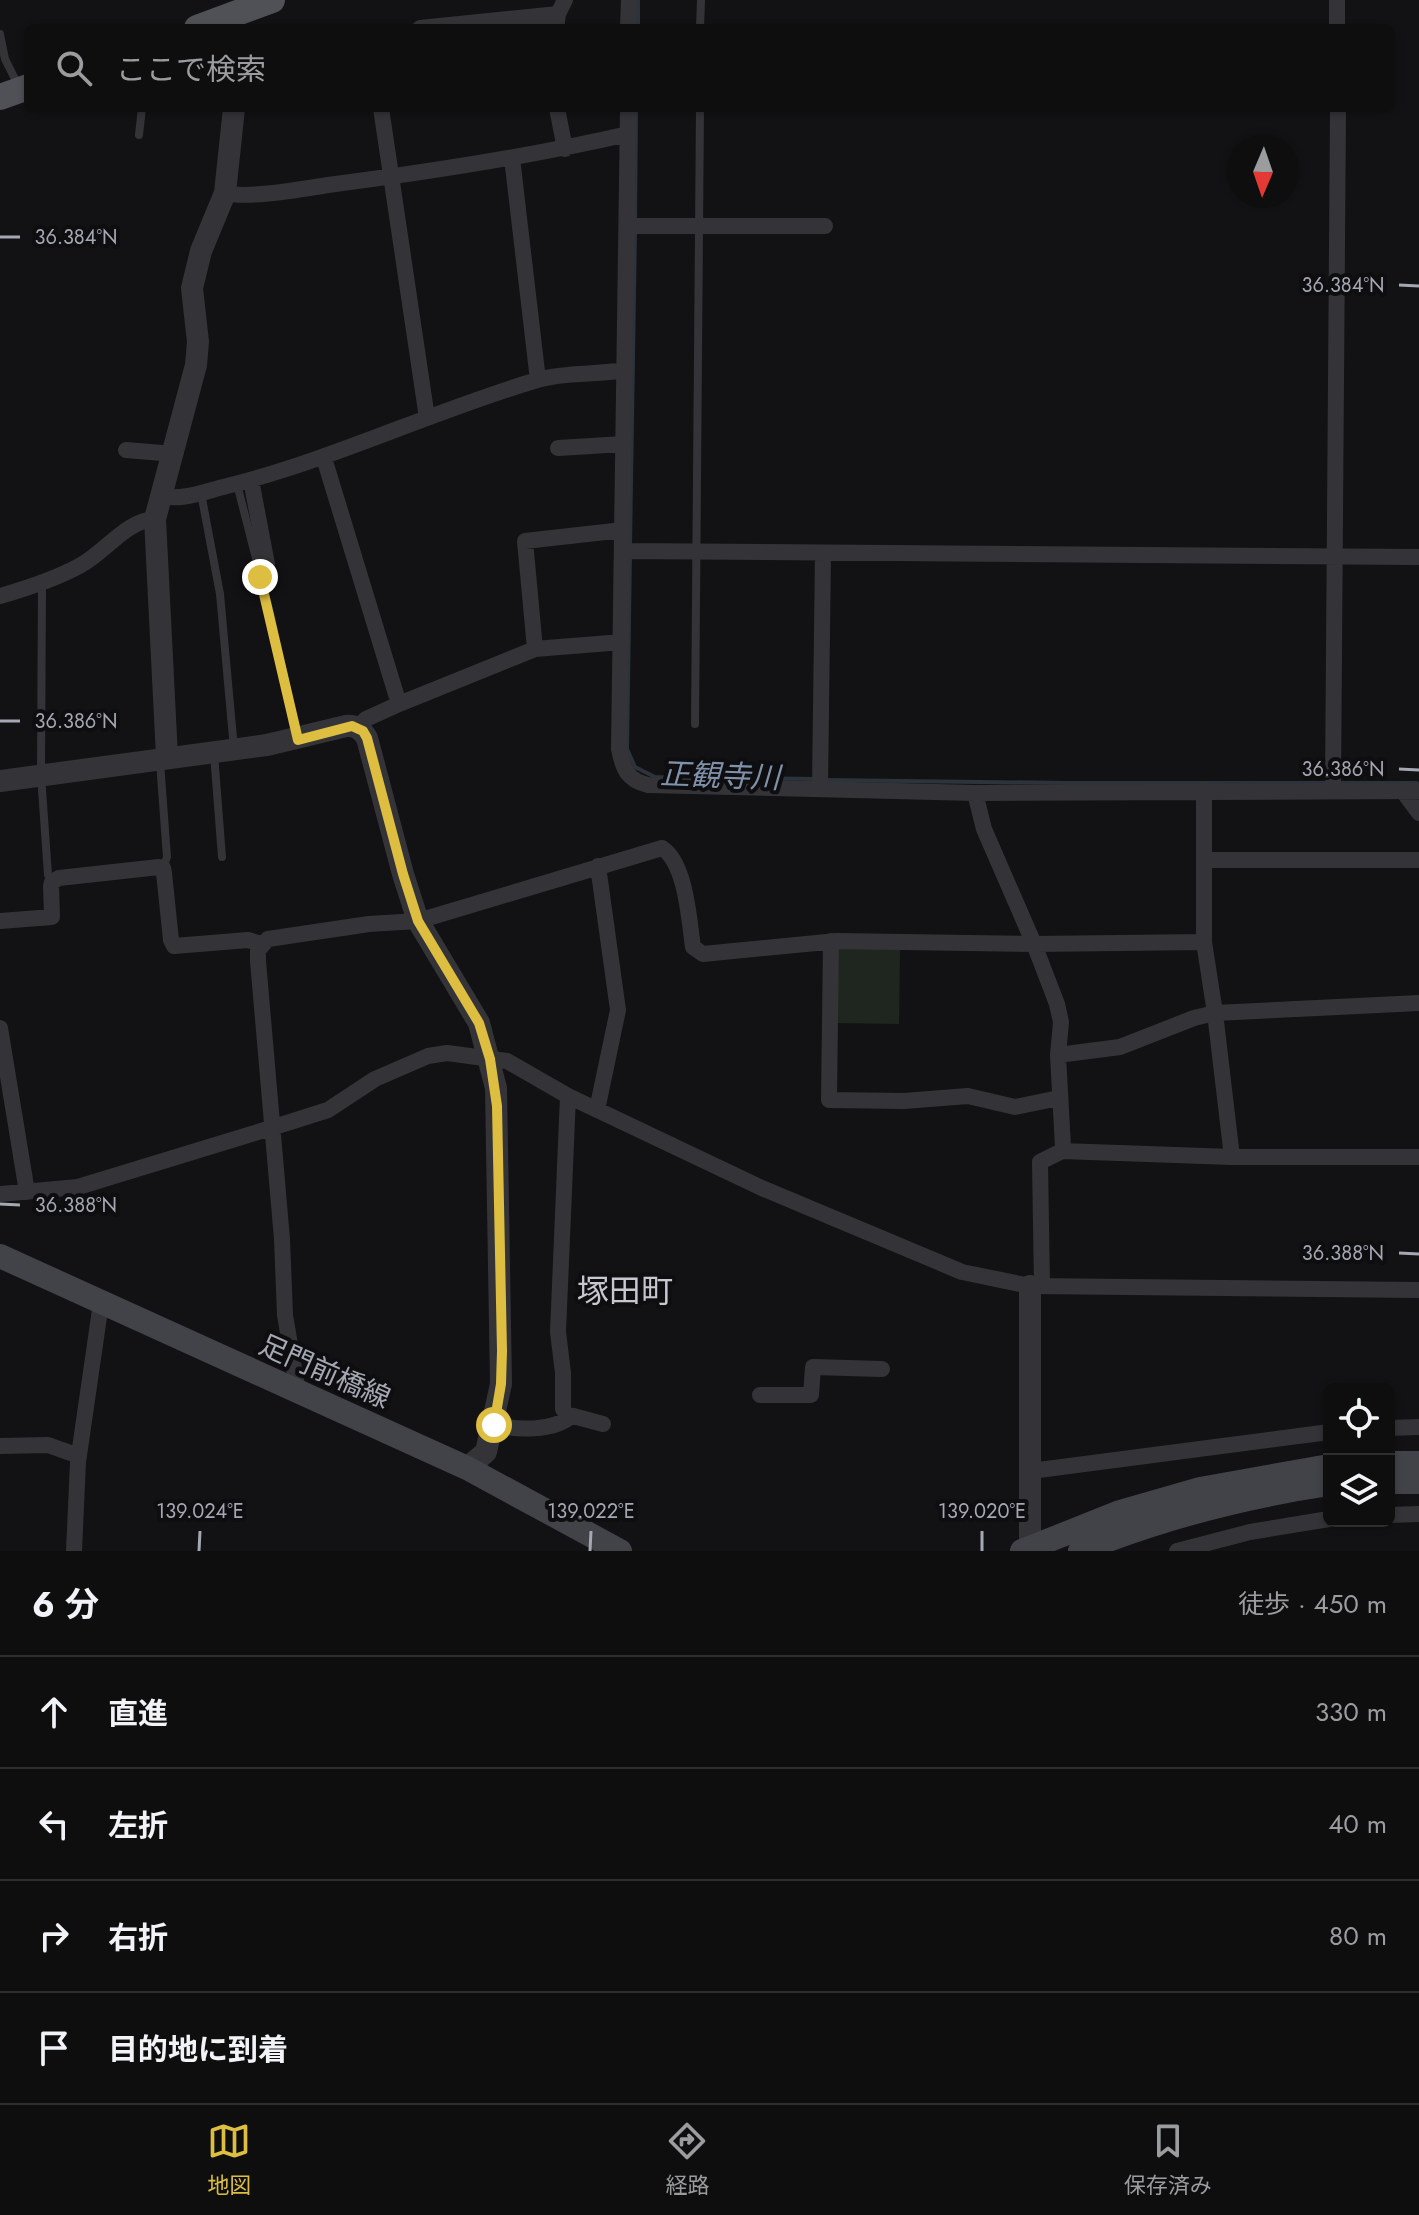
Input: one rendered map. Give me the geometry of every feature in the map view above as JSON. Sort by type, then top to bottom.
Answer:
[{"type":"main road","points":[[207,24],[272,0]]},
{"type":"main road","name":"足門前橋線","points":[[0,1256],[467,1468],[620,1551]]},
{"type":"main road","points":[[1395,1463],[1419,1463]]},
{"type":"main road","points":[[1026,1549],[1120,1512],[1200,1489],[1323,1467]]},
{"type":"main road","points":[[1395,1482],[1419,1482]]},
{"type":"main road","points":[[1080,1551],[1136,1528],[1207,1507],[1323,1485]]},
{"type":"street","points":[[628,24],[629,0]]},
{"type":"street","points":[[1337,0],[1337,24]]},
{"type":"street","points":[[460,24],[560,14]]},
{"type":"street","points":[[163,758],[155,519],[196,365],[198,342],[192,288],[201,251],[225,193],[234,112]]},
{"type":"street","points":[[382,112],[427,418]]},
{"type":"street","points":[[558,112],[565,149]]},
{"type":"street","points":[[628,112],[619,749],[622,766],[628,776],[648,785],[975,793],[1410,790],[1419,813]]},
{"type":"street","points":[[1333,790],[1338,112]]},
{"type":"street","points":[[225,193],[302,189],[392,177],[565,149],[628,134]]},
{"type":"street","points":[[512,158],[538,380]]},
{"type":"street","points":[[627,226],[825,226]]},
{"type":"street","points":[[161,496],[173,499],[201,493],[324,458],[538,380],[625,370]]},
{"type":"street","points":[[558,448],[624,444]]},
{"type":"street","points":[[126,450],[174,454]]},
{"type":"street","points":[[324,458],[399,704]]},
{"type":"street","points":[[244,482],[267,564]]},
{"type":"street","points":[[0,596],[41,583],[84,564],[109,543],[143,522],[155,519]]},
{"type":"street","points":[[535,649],[525,541],[623,530]]},
{"type":"street","points":[[624,551],[1419,557]]},
{"type":"street","points":[[820,787],[823,554]]},
{"type":"street","points":[[357,728],[366,719],[399,704],[535,649],[622,642]]},
{"type":"street","points":[[0,781],[298,740],[346,726],[357,728],[367,738],[418,921],[479,1023],[490,1059],[497,1106],[501,1384],[486,1452],[467,1468]]},
{"type":"street","points":[[1204,790],[1204,942],[1232,1157]]},
{"type":"street","points":[[975,793],[984,829],[1034,944],[1061,1022],[1058,1055],[1062,1151]]},
{"type":"street","points":[[0,921],[52,917],[52,882],[59,878],[163,868],[174,946],[248,940],[261,944],[274,937],[369,924],[418,921],[662,848],[673,858],[683,884],[693,947],[703,954],[831,941],[1034,944],[1204,942]]},
{"type":"street","points":[[1204,860],[1419,860]]},
{"type":"street","points":[[597,1110],[618,1010],[598,866]]},
{"type":"street","points":[[831,941],[829,1100],[904,1101],[968,1096],[1015,1107],[1059,1098]]},
{"type":"street","points":[[261,944],[258,961],[282,1239],[285,1315],[298,1392]]},
{"type":"street","points":[[1058,1055],[1120,1047],[1215,1013],[1419,1003]]},
{"type":"street","points":[[0,1028],[27,1192]]},
{"type":"street","points":[[0,1194],[78,1187],[271,1128],[328,1110],[375,1079],[428,1056],[447,1053],[507,1061],[568,1096],[811,1210],[962,1272],[1036,1286],[1419,1290]]},
{"type":"street","points":[[568,1096],[558,1332],[563,1409],[571,1416],[603,1424]]},
{"type":"street","points":[[1026,1549],[1040,1162],[1062,1151],[1232,1157],[1419,1157]]},
{"type":"street","points":[[74,1551],[79,1456],[101,1303]]},
{"type":"street","points":[[760,1395],[811,1395],[813,1367],[882,1369]]},
{"type":"street","points":[[494,1425],[536,1428],[558,1424],[571,1416]]},
{"type":"street","points":[[1395,1428],[1419,1427]]},
{"type":"street","points":[[1031,1471],[1323,1433]]},
{"type":"street","points":[[0,1446],[48,1445],[65,1448],[79,1456]]},
{"type":"street","points":[[1395,1515],[1419,1514]]},
{"type":"street","points":[[1177,1551],[1250,1532],[1323,1520]]},
{"type":"lane","points":[[700,24],[701,0]]},
{"type":"lane","points":[[0,34],[5,59],[18,84],[16,91]]},
{"type":"lane","points":[[139,135],[142,112]]},
{"type":"lane","points":[[695,724],[700,112]]},
{"type":"lane","points":[[244,482],[298,740]]},
{"type":"lane","points":[[201,493],[220,594],[224,751],[222,857]]},
{"type":"lane","points":[[41,583],[41,775],[48,875],[52,882]]},
{"type":"lane","points":[[163,758],[167,857],[163,868]]},
{"type":"shaded area","points":[[839,947],[900,948],[899,1024],[835,1023],[834,951]]},
{"type":"waterway","name":"正観寺川","points":[[638,0],[638,24]]},
{"type":"waterway","name":"正観寺川","points":[[635,222],[636,112]]},
{"type":"waterway","name":"正観寺川","points":[[630,546],[635,230]]},
{"type":"waterway","name":"正観寺川","points":[[630,554],[627,749],[635,767],[655,777],[817,779]]},
{"type":"waterway","name":"正観寺川","points":[[825,780],[1329,783]]},
{"type":"waterway","name":"正観寺川","points":[[1337,783],[1417,783]]},
{"type":"district","name":"塚田町","points":[[625,1291]]},
{"type":"route","points":[[260,577],[298,740],[346,726],[363,731],[418,921],[479,1023],[488,1050],[497,1106],[502,1351],[501,1384],[494,1425]]}]
